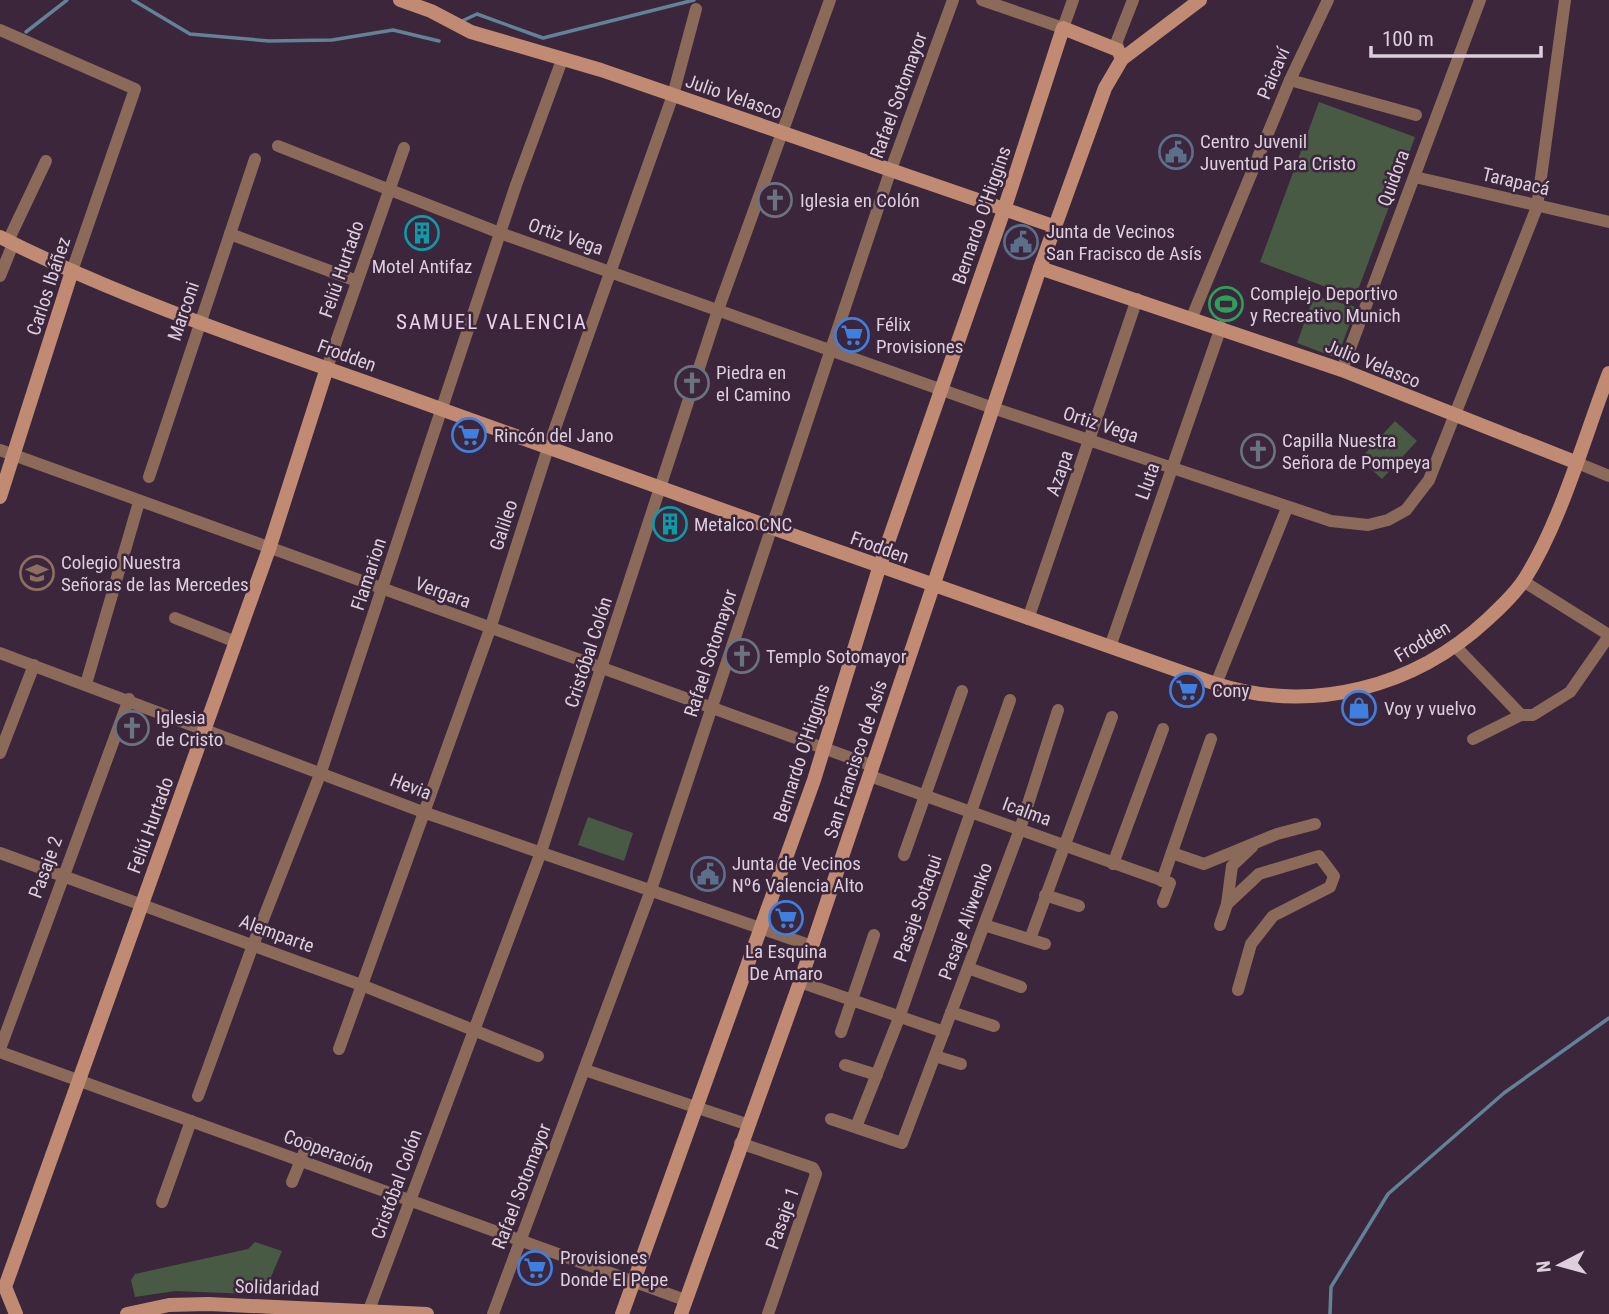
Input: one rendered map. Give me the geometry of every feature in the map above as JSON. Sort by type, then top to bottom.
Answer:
[{"type":"main road","name":"Julio Velasco","points":[[400,0],[431,10],[471,32],[673,95],[1056,227]]},
{"type":"main road","points":[[1063,28],[1120,54],[1200,0]]},
{"type":"main road","name":"Bernardo O'Higgins","points":[[622,1314],[695,1107],[763,929],[824,748],[879,568],[1004,209],[1063,28]]},
{"type":"main road","name":"San Francisco de Asís","points":[[683,1307],[800,982],[1040,268],[1105,88],[1120,54]]},
{"type":"main road","name":"Frodden","points":[[7,241],[72,271],[199,322],[442,410],[879,568],[1216,684],[1268,697],[1345,692],[1389,682],[1455,646],[1503,605],[1523,581],[1545,540],[1609,373]]},
{"type":"main road","name":"Julio Velasco","points":[[1040,268],[1192,317],[1342,370],[1575,462]]},
{"type":"main road","name":"Carlos Ibáñez","points":[[0,497],[7,454],[72,271]]},
{"type":"main road","name":"Feliú Hurtado","points":[[16,1314],[3,1287],[269,549],[327,368]]},
{"type":"main road","name":"Solidaridad","points":[[127,1314],[169,1305],[208,1304],[427,1314]]},
{"type":"street","name":"Cristóbal Colón","points":[[369,1310],[412,1201],[472,1029],[541,852],[603,670],[718,310],[780,132],[830,0]]},
{"type":"street","name":"Rafael Sotomayor","points":[[493,1314],[651,890],[890,172],[953,0]]},
{"type":"street","points":[[982,0],[1063,28]]},
{"type":"street","name":"Bernardo O'Higgins","points":[[1063,28],[1073,0]]},
{"type":"street","name":"San Francisco de Asís","points":[[1120,54],[1117,41],[1133,0]]},
{"type":"street","name":"Paicaví","points":[[1192,317],[1290,80],[1328,0]]},
{"type":"street","name":"Quidora","points":[[1342,370],[1480,0]]},
{"type":"street","name":"Ortiz Vega","points":[[278,146],[500,233],[993,408],[1173,467],[1287,508],[1350,525],[1388,520],[1406,510],[1419,496],[1455,416],[1537,207],[1564,0]]},
{"type":"street","name":"Galileo","points":[[339,1049],[364,986],[423,812],[490,629],[608,271],[673,95],[696,9]]},
{"type":"street","name":"Carlos Ibáñez","points":[[0,30],[135,89],[72,271]]},
{"type":"street","name":"Flamarion","points":[[198,1096],[253,945],[321,772],[500,233],[562,60]]},
{"type":"street","points":[[1290,80],[1416,115]]},
{"type":"street","name":"Feliú Hurtado","points":[[327,368],[404,148]]},
{"type":"street","name":"Marconi","points":[[149,477],[256,159]]},
{"type":"street","points":[[0,276],[7,241],[46,161]]},
{"type":"street","name":"Tarapacá","points":[[1415,177],[1609,222]]},
{"type":"street","points":[[230,234],[357,281]]},
{"type":"street","name":"Azapa","points":[[1028,619],[1137,299]]},
{"type":"street","name":"Lluta","points":[[1110,647],[1221,327]]},
{"type":"street","name":"Vergara","points":[[7,454],[824,748],[872,771]]},
{"type":"street","name":"Julio Velasco","points":[[1575,462],[1609,476]]},
{"type":"street","points":[[86,684],[139,502]]},
{"type":"street","points":[[1216,684],[1287,508]]},
{"type":"street","points":[[1473,739],[1521,715],[1533,715],[1570,692],[1609,636],[1523,581]]},
{"type":"street","points":[[175,618],[236,642]]},
{"type":"street","points":[[1455,646],[1521,715]]},
{"type":"street","name":"Hevia","points":[[0,653],[129,699],[423,812],[812,946]]},
{"type":"street","points":[[0,753],[34,665]]},
{"type":"street","points":[[904,855],[962,691]]},
{"type":"street","name":"Pasaje 2","points":[[0,1050],[62,874],[129,699]]},
{"type":"street","name":"Pasaje Sotaqui","points":[[856,1127],[899,1018],[1010,700]]},
{"type":"street","name":"Pasaje Aliwenko","points":[[856,1127],[902,1143],[1020,829],[1058,710]]},
{"type":"street","points":[[1030,939],[1112,717]]},
{"type":"street","points":[[1112,864],[1163,729]]},
{"type":"street","points":[[1163,902],[1172,853],[1212,739]]},
{"type":"street","name":"Icalma","points":[[872,771],[927,796],[1166,882]]},
{"type":"street","points":[[1172,853],[1204,864],[1257,842],[1315,824]]},
{"type":"street","points":[[1220,925],[1227,904],[1233,866],[1257,842]]},
{"type":"street","name":"Alemparte","points":[[0,853],[364,986],[538,1056]]},
{"type":"street","points":[[1227,904],[1259,874],[1319,856],[1334,876],[1330,887],[1273,916],[1251,944],[1238,990]]},
{"type":"street","points":[[1045,895],[1079,906]]},
{"type":"street","points":[[984,925],[1045,944]]},
{"type":"street","points":[[841,1032],[874,934]]},
{"type":"street","points":[[968,968],[1021,987]]},
{"type":"street","points":[[800,982],[944,1032]]},
{"type":"street","points":[[951,1012],[994,1026]]},
{"type":"street","name":"Cooperación","points":[[0,1050],[633,1282],[683,1307]]},
{"type":"street","points":[[935,1056],[961,1065]]},
{"type":"street","points":[[845,1065],[877,1075]]},
{"type":"street","points":[[585,1070],[747,1124]]},
{"type":"street","points":[[831,1119],[856,1127]]},
{"type":"street","points":[[162,1202],[191,1121]]},
{"type":"street","points":[[292,1182],[308,1143]]},
{"type":"street","name":"Pasaje 1","points":[[740,1143],[813,1168],[816,1174],[768,1314]]},
{"type":"green space","points":[[1319,102],[1415,137],[1355,298],[1260,262]]},
{"type":"green space","points":[[1314,296],[1356,307],[1337,358],[1297,343]]},
{"type":"green space","points":[[1395,421],[1417,441],[1382,479],[1360,459]]},
{"type":"green space","points":[[588,817],[633,833],[624,861],[578,845]]},
{"type":"green space","points":[[255,1242],[282,1251],[268,1284],[274,1295],[175,1291],[135,1297],[131,1280],[135,1274],[248,1249]]},
{"type":"waterway","points":[[26,32],[67,0]]},
{"type":"waterway","points":[[133,0],[190,34],[269,41],[332,40],[393,30],[439,41]]},
{"type":"waterway","points":[[462,21],[477,14],[543,38],[694,0]]},
{"type":"waterway","points":[[1330,1314],[1331,1287],[1388,1194],[1504,1093],[1609,1018]]},
{"type":"place","name":"Centro Juvenil Juventud Para Cristo","points":[[1176,152]]},
{"type":"place","name":"Iglesia en Colón","points":[[775,200]]},
{"type":"place","name":"Motel Antifaz","points":[[422,233]]},
{"type":"place","name":"Junta de Vecinos San Fracisco de Asís","points":[[1021,242]]},
{"type":"place","name":"Complejo Deportivo y Recreativo Munich","points":[[1226,304]]},
{"type":"place","name":"Félix Provisiones","points":[[852,335]]},
{"type":"place","name":"Piedra en el Camino","points":[[692,383]]},
{"type":"place","name":"Rincón del Jano","points":[[469,435]]},
{"type":"place","name":"Capilla Nuestra Señora de Pompeya","points":[[1258,451]]},
{"type":"place","name":"Metalco CNC","points":[[670,524]]},
{"type":"place","name":"Colegio Nuestra Señoras de las Mercedes","points":[[37,573]]},
{"type":"place","name":"Templo Sotomayor","points":[[742,656]]},
{"type":"place","name":"Cony","points":[[1187,690]]},
{"type":"place","name":"Voy y vuelvo","points":[[1359,708]]},
{"type":"place","name":"Iglesia de Cristo","points":[[132,728]]},
{"type":"place","name":"Junta de Vecinos Nº6 Valencia Alto","points":[[708,874]]},
{"type":"place","name":"La Esquina De Amaro","points":[[786,918]]},
{"type":"place","name":"Provisiones Donde El Pepe","points":[[535,1268]]},
{"type":"district","name":"SAMUEL VALENCIA","points":[[492,322]]}]
